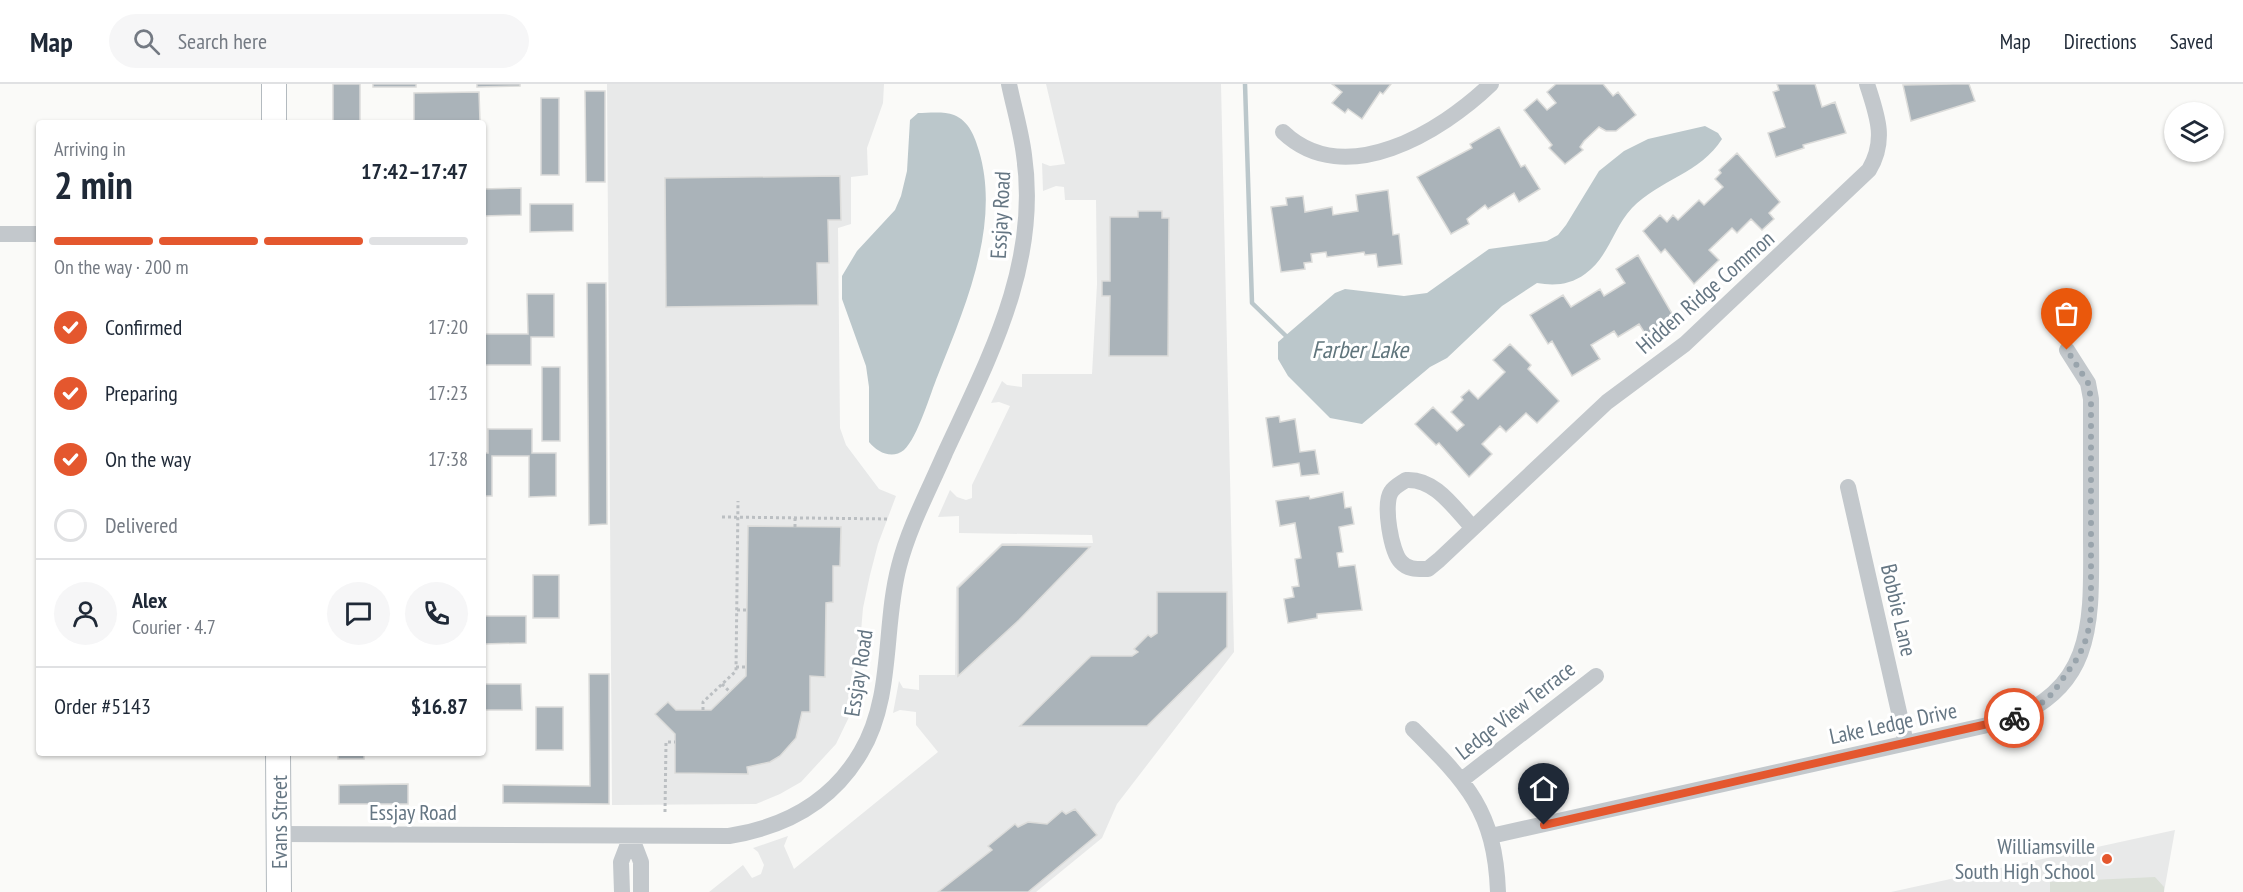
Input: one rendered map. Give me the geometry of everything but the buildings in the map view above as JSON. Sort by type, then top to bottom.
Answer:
[{"type":"street","points":[[273,84],[274,120]]},
{"type":"street","name":"Essjay Road","points":[[279,834],[729,836],[779,824],[819,801],[836,785],[862,751],[874,725],[882,696],[890,610],[906,541],[995,345],[1018,280],[1027,210],[1026,177],[1024,155],[1009,84]]},
{"type":"street","points":[[1283,132],[1307,150],[1325,156],[1342,157],[1371,153],[1423,135],[1450,119],[1491,84]]},
{"type":"street","name":"Hidden Ridge Common","points":[[1473,528],[1437,490],[1425,482],[1406,480],[1390,494],[1387,506],[1395,553],[1400,562],[1409,567],[1428,568],[1473,528],[1607,402],[1628,384],[1669,358],[1869,170],[1880,144],[1880,129],[1867,84]]},
{"type":"street","points":[[0,234],[36,234]]},
{"type":"street","name":"Lake Ledge Drive","points":[[1491,836],[2022,715],[2052,694],[2079,656],[2091,616],[2091,399],[2088,383],[2067,350]]},
{"type":"street","name":"Bobbie Lane","points":[[1848,487],[1906,743]]},
{"type":"street","name":"Ledge View Terrace","points":[[1463,779],[1596,676]]},
{"type":"street","points":[[1413,729],[1463,779],[1482,811],[1491,836],[1497,864],[1498,892]]},
{"type":"street","name":"Evans Street","points":[[278,756],[279,892]]},
{"type":"street","points":[[622,892],[621,862],[631,836]]},
{"type":"street","points":[[631,836],[641,861],[641,892]]},
{"type":"path","points":[[703,710],[703,702],[736,671],[738,501]]},
{"type":"path","points":[[722,518],[890,519]]},
{"type":"path","points":[[795,518],[795,527]]},
{"type":"path","points":[[737,610],[747,610]]},
{"type":"path","points":[[736,667],[746,667]]},
{"type":"path","points":[[722,684],[730,692]]},
{"type":"path","points":[[665,812],[666,742],[675,742]]},
{"type":"shaded area","points":[[607,84],[884,84],[883,103],[867,148],[868,175],[851,177],[851,224],[838,228],[840,428],[846,445],[879,489],[896,496],[878,544],[870,575],[863,608],[856,691],[849,717],[836,744],[801,782],[756,804],[612,805]]},
{"type":"shaded area","points":[[1046,84],[1221,84],[1234,652],[1117,804],[1102,838],[1036,892],[709,892],[743,865],[752,878],[761,874],[764,865],[758,852],[753,848],[788,836],[784,846],[794,869],[938,752],[916,725],[916,712],[900,710],[893,713],[899,681],[903,688],[919,690],[919,675],[955,675],[956,587],[1002,543],[1093,543],[1092,535],[959,533],[959,516],[938,517],[950,490],[957,497],[966,500],[972,498],[972,485],[1010,406],[999,402],[991,403],[1002,381],[1007,385],[1022,387],[1022,374],[1092,374],[1097,284],[1096,200],[1065,200],[1064,187],[1056,186],[1043,191],[1042,163],[1050,166],[1065,164]]},
{"type":"shaded area","name":"Williamsville South High School","points":[[2175,830],[2164,892],[1891,892]]},
{"type":"shaded area","points":[[2155,877],[2164,887],[2164,892],[2050,892],[2050,882]]},
{"type":"water","points":[[918,113],[950,114],[967,125],[979,151],[985,179],[986,208],[983,236],[969,294],[923,415],[904,450],[895,454],[885,454],[869,442],[869,387],[866,366],[842,299],[842,276],[857,251],[895,210],[907,171],[910,120]]},
{"type":"water","name":"Farber Lake","points":[[1705,126],[1718,133],[1722,139],[1713,151],[1691,168],[1654,190],[1632,208],[1600,259],[1585,274],[1568,282],[1537,283],[1502,306],[1447,358],[1430,367],[1362,424],[1330,418],[1288,376],[1278,359],[1278,342],[1335,293],[1345,289],[1404,296],[1427,293],[1489,249],[1547,241],[1558,235],[1566,225],[1599,171],[1624,151],[1648,139]]},
{"type":"waterway","points":[[1245,84],[1252,303],[1286,336]]},
{"type":"way so far","points":[[2014,718],[2038,706],[2066,678],[2087,637],[2091,616],[2091,399],[2088,383],[2067,350]]},
{"type":"place","name":"Williamsville South High School","points":[[2107,859]]},
{"type":"route","points":[[1544,825],[2014,718]]}]
